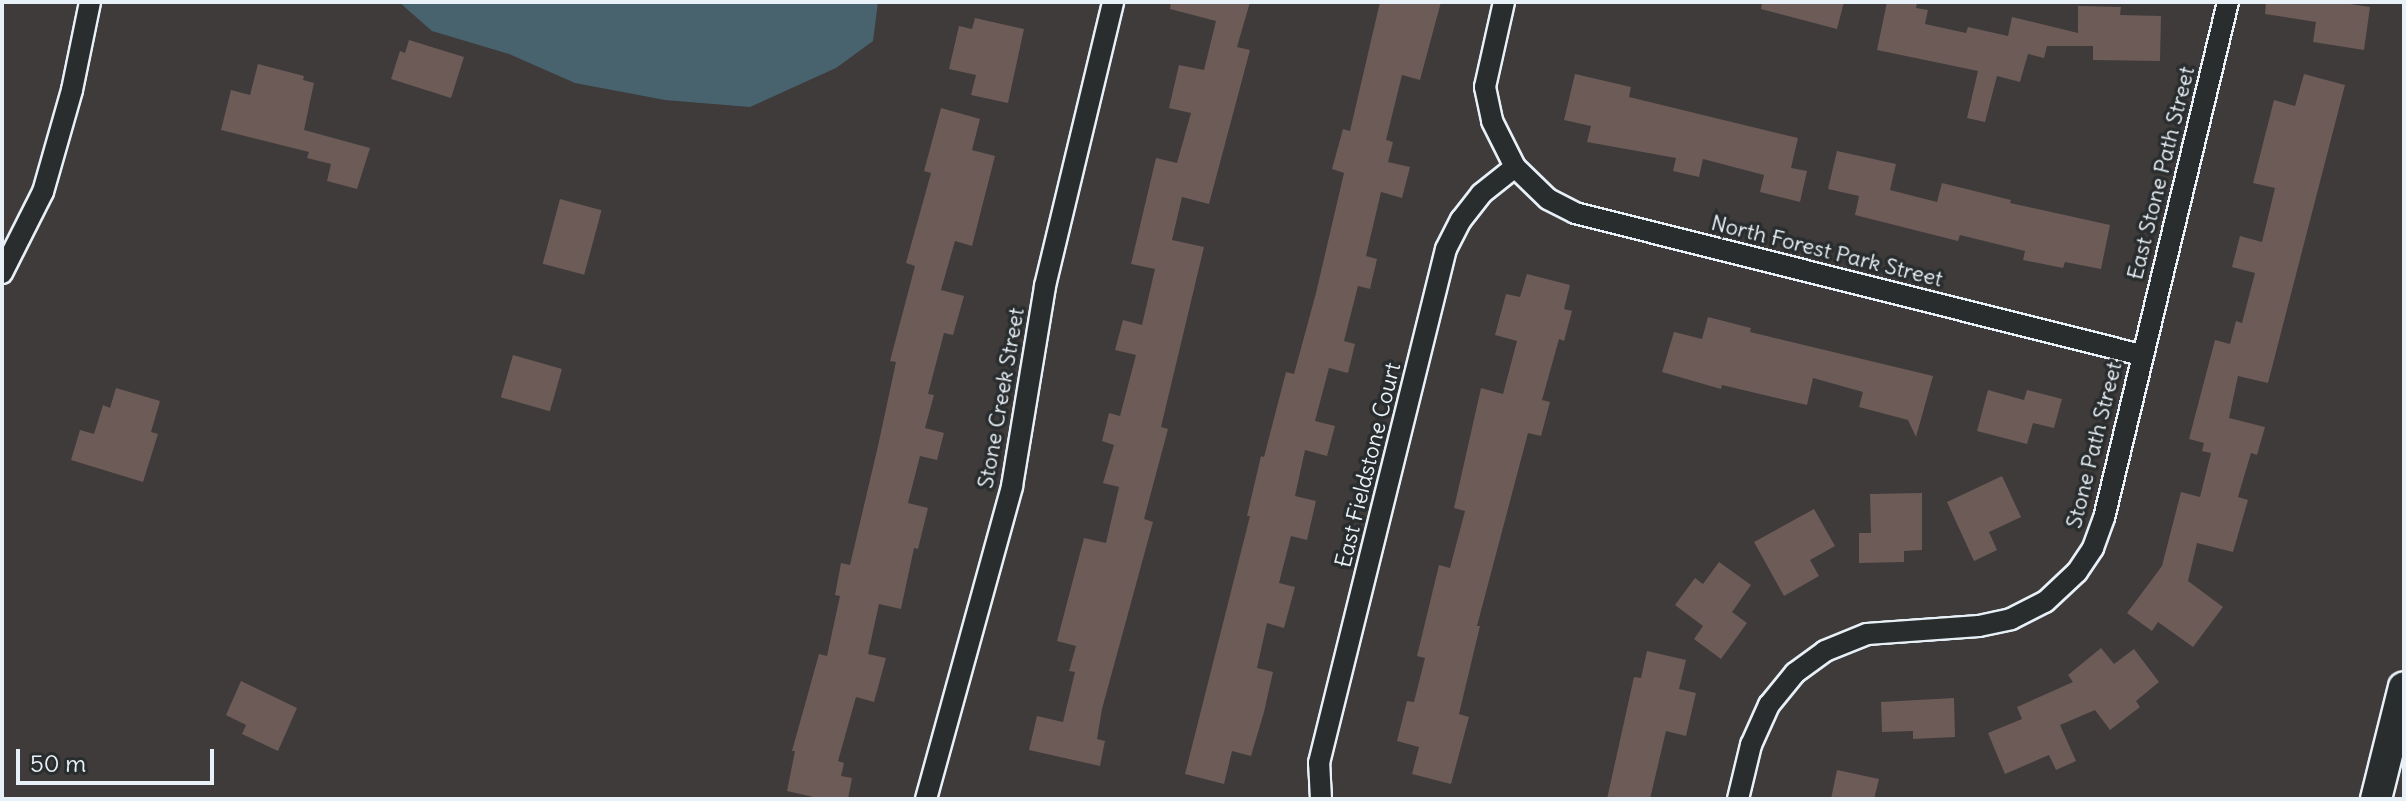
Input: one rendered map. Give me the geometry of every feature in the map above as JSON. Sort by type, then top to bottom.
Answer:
[{"type":"main road","points":[[2376,799],[2404,687]]},
{"type":"street","points":[[2,273],[43,192],[72,90],[90,2]]},
{"type":"street","name":"Stone Creek Street","points":[[926,799],[1012,486],[1045,286],[1113,2]]},
{"type":"street","name":"North Forest Park Street","points":[[1504,2],[1485,87],[1492,121],[1515,167],[1548,199],[1575,213],[2141,355]]},
{"type":"street","name":"East Stone Path Street","points":[[2141,355],[2228,2]]},
{"type":"street","name":"East Fieldstone Court","points":[[1321,799],[1319,763],[1446,249],[1461,220],[1481,194],[1515,167]]},
{"type":"street","name":"Stone Path Street","points":[[1738,799],[1751,745],[1769,705],[1795,673],[1828,648],[1867,634],[1979,626],[2011,619],[2045,602],[2077,572],[2093,548],[2104,518],[2141,355]]},
{"type":"water","points":[[399,2],[878,2],[873,41],[836,68],[750,107],[665,100],[575,83],[509,54],[432,31]]},
{"type":"building","points":[[1171,2],[1250,2],[1237,47],[1250,50],[1209,204],[1182,197],[1172,240],[1204,247],[1161,427],[1168,429],[1144,519],[1153,522],[1102,709],[1097,739],[1105,741],[1100,766],[1029,750],[1037,716],[1063,722],[1075,672],[1069,671],[1076,646],[1057,641],[1084,538],[1106,543],[1119,487],[1103,483],[1114,445],[1102,441],[1109,413],[1120,416],[1136,355],[1115,350],[1123,320],[1142,325],[1155,269],[1131,264],[1156,158],[1177,163],[1191,113],[1169,108],[1179,65],[1204,70],[1216,21],[1170,9]]},
{"type":"building","points":[[1380,2],[1441,2],[1420,80],[1402,75],[1386,140],[1393,142],[1388,162],[1410,167],[1402,198],[1381,192],[1366,256],[1377,259],[1370,289],[1358,286],[1344,341],[1355,344],[1348,373],[1329,368],[1315,421],[1335,426],[1327,456],[1305,450],[1295,496],[1316,501],[1307,540],[1291,536],[1279,583],[1295,587],[1284,628],[1267,623],[1257,668],[1273,672],[1264,712],[1251,756],[1232,751],[1224,784],[1185,774],[1250,516],[1247,516],[1261,456],[1264,457],[1286,372],[1294,374],[1316,293],[1344,173],[1332,169],[1343,129],[1350,131]]},
{"type":"building","points":[[1762,2],[1844,2],[1837,29],[1761,9]]},
{"type":"building","points":[[1887,2],[1917,2],[1916,8],[1928,10],[1925,24],[1966,33],[1968,27],[2008,36],[2012,17],[2078,33],[2078,6],[2121,7],[2120,15],[2161,16],[2160,61],[2093,60],[2093,46],[2047,46],[2044,58],[2028,54],[2020,82],[1997,76],[1985,122],[1967,118],[1978,71],[1877,50]]},
{"type":"building","points":[[2266,2],[2337,2],[2370,7],[2364,50],[2313,42],[2316,22],[2265,14]]},
{"type":"building","points":[[975,18],[1024,29],[1008,103],[971,95],[976,75],[949,69],[959,26],[972,29]]},
{"type":"building","points":[[409,40],[464,57],[451,98],[391,79],[400,51],[405,53]]},
{"type":"building","points":[[258,64],[304,76],[303,80],[314,83],[304,130],[370,148],[357,189],[327,181],[331,164],[307,158],[309,152],[221,130],[231,90],[250,95]]},
{"type":"building","points":[[1575,74],[1631,87],[1629,97],[1798,138],[1791,168],[1807,171],[1800,202],[1760,192],[1764,175],[1703,159],[1699,177],[1673,171],[1676,158],[1587,142],[1591,126],[1564,120]]},
{"type":"building","points":[[2304,74],[2345,85],[2268,383],[2238,376],[2229,418],[2265,427],[2257,455],[2251,453],[2238,497],[2248,500],[2233,552],[2197,543],[2188,581],[2223,607],[2193,647],[2158,622],[2152,631],[2127,613],[2162,566],[2181,492],[2200,497],[2211,453],[2202,451],[2204,443],[2189,439],[2215,340],[2230,344],[2236,321],[2242,323],[2255,273],[2232,267],[2240,236],[2262,242],[2275,188],[2253,183],[2274,100],[2295,106]]},
{"type":"building","points":[[941,108],[980,119],[972,150],[995,156],[972,246],[955,241],[941,290],[964,296],[953,335],[944,333],[928,394],[934,395],[925,428],[944,433],[937,460],[920,456],[908,503],[928,508],[918,549],[914,548],[901,609],[879,604],[868,654],[886,658],[874,702],[856,697],[838,761],[844,763],[841,776],[852,778],[848,799],[822,799],[787,791],[795,751],[792,751],[819,654],[827,656],[840,596],[835,595],[841,563],[850,565],[878,446],[896,362],[890,361],[915,266],[906,263],[931,173],[924,171]]},
{"type":"building","points":[[1837,151],[1896,164],[1890,190],[1937,202],[1942,183],[2011,200],[2010,203],[2110,225],[2101,269],[2065,262],[2063,268],[2023,260],[2025,251],[1960,235],[1958,241],[1855,215],[1859,196],[1828,189]]},
{"type":"building","points":[[560,199],[602,210],[584,275],[543,264]]},
{"type":"building","points":[[1527,274],[1570,285],[1564,309],[1572,311],[1564,341],[1559,339],[1542,400],[1550,402],[1541,436],[1528,433],[1477,626],[1480,626],[1459,714],[1469,717],[1451,784],[1412,774],[1419,747],[1397,741],[1407,701],[1414,702],[1425,658],[1417,656],[1439,565],[1450,568],[1465,511],[1454,508],[1481,388],[1503,394],[1517,341],[1495,335],[1506,294],[1520,297]]},
{"type":"building","points":[[1708,317],[1751,328],[1750,332],[1933,376],[1916,437],[1908,420],[1859,407],[1863,392],[1813,378],[1807,405],[1722,385],[1721,389],[1662,372],[1674,332],[1702,339]]},
{"type":"building","points":[[513,355],[562,369],[550,411],[501,397]]},
{"type":"building","points":[[116,388],[160,401],[151,432],[158,434],[143,482],[71,460],[80,430],[94,434],[103,405],[110,408]]},
{"type":"building","points":[[1988,390],[2024,400],[2027,390],[2062,399],[2054,428],[2033,423],[2027,444],[1977,431]]},
{"type":"building","points":[[2002,476],[2021,517],[1989,532],[1997,550],[1974,561],[1947,502]]},
{"type":"building","points":[[1922,493],[1922,550],[1904,551],[1904,562],[1859,563],[1859,533],[1871,533],[1870,494]]},
{"type":"building","points":[[1814,509],[1835,546],[1810,560],[1819,576],[1784,596],[1754,542]]},
{"type":"building","points":[[1719,562],[1751,585],[1732,612],[1747,623],[1721,659],[1694,639],[1703,626],[1675,605],[1695,578],[1703,584]]},
{"type":"building","points":[[2101,648],[2114,664],[2134,649],[2159,682],[2136,701],[2140,707],[2110,730],[2095,710],[2060,725],[2076,761],[2056,770],[2049,755],[2005,774],[1988,733],[2022,719],[2017,707],[2073,682],[2068,675]]},
{"type":"building","points":[[1647,651],[1686,660],[1679,689],[1696,693],[1686,736],[1666,731],[1650,799],[1607,799],[1634,677],[1641,678]]},
{"type":"building","points":[[241,681],[297,708],[278,751],[242,734],[246,725],[226,715]]},
{"type":"building","points":[[1954,698],[1955,737],[1913,739],[1913,731],[1882,732],[1881,702]]},
{"type":"building","points":[[1837,770],[1879,779],[1874,799],[1831,799]]}]
